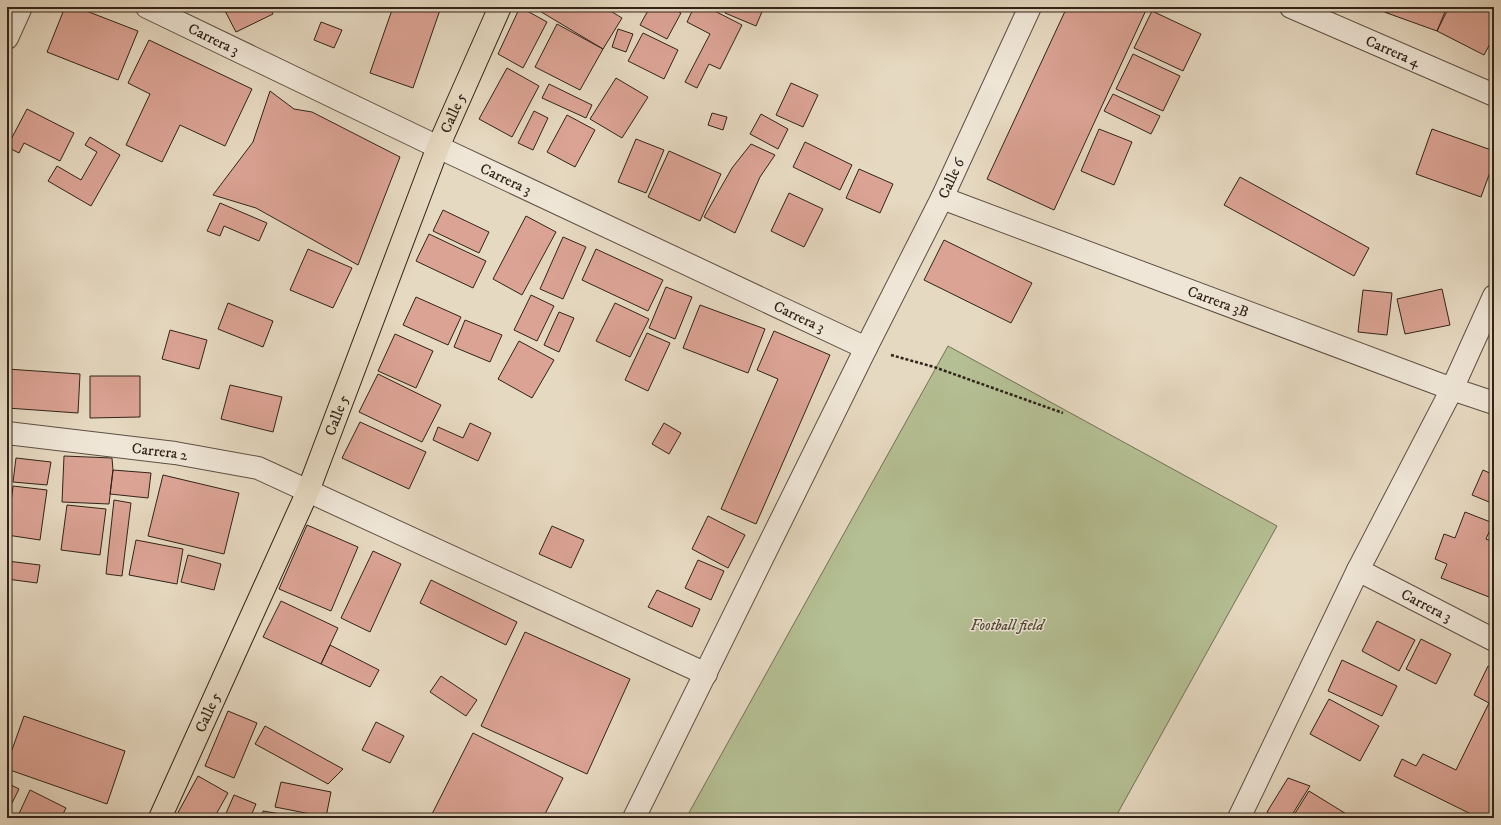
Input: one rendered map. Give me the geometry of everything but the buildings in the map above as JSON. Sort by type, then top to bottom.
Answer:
[{"type":"main road","name":"Calle 5","points":[[160,818],[308,491],[438,147],[500,7]]},
{"type":"street","points":[[7,38],[21,7]]},
{"type":"street","name":"Carrera 3","points":[[147,7],[438,147],[866,348]]},
{"type":"street","name":"Calle 6","points":[[634,818],[866,348],[942,198],[1030,7]]},
{"type":"street","name":"Carrera 4","points":[[1291,7],[1493,90]]},
{"type":"street","name":"Carrera 3B","points":[[942,198],[1452,389],[1494,403]]},
{"type":"street","points":[[1239,818],[1358,570],[1452,389],[1494,296]]},
{"type":"street","name":"Carrera 2","points":[[7,433],[175,453],[258,468],[706,674]]},
{"type":"street","name":"Carrera 3","points":[[1358,570],[1494,640]]},
{"type":"path","points":[[866,348],[934,367],[1063,413]]},
{"type":"green space","name":"Football field","points":[[948,346],[1277,526],[1115,818],[686,818]]}]
